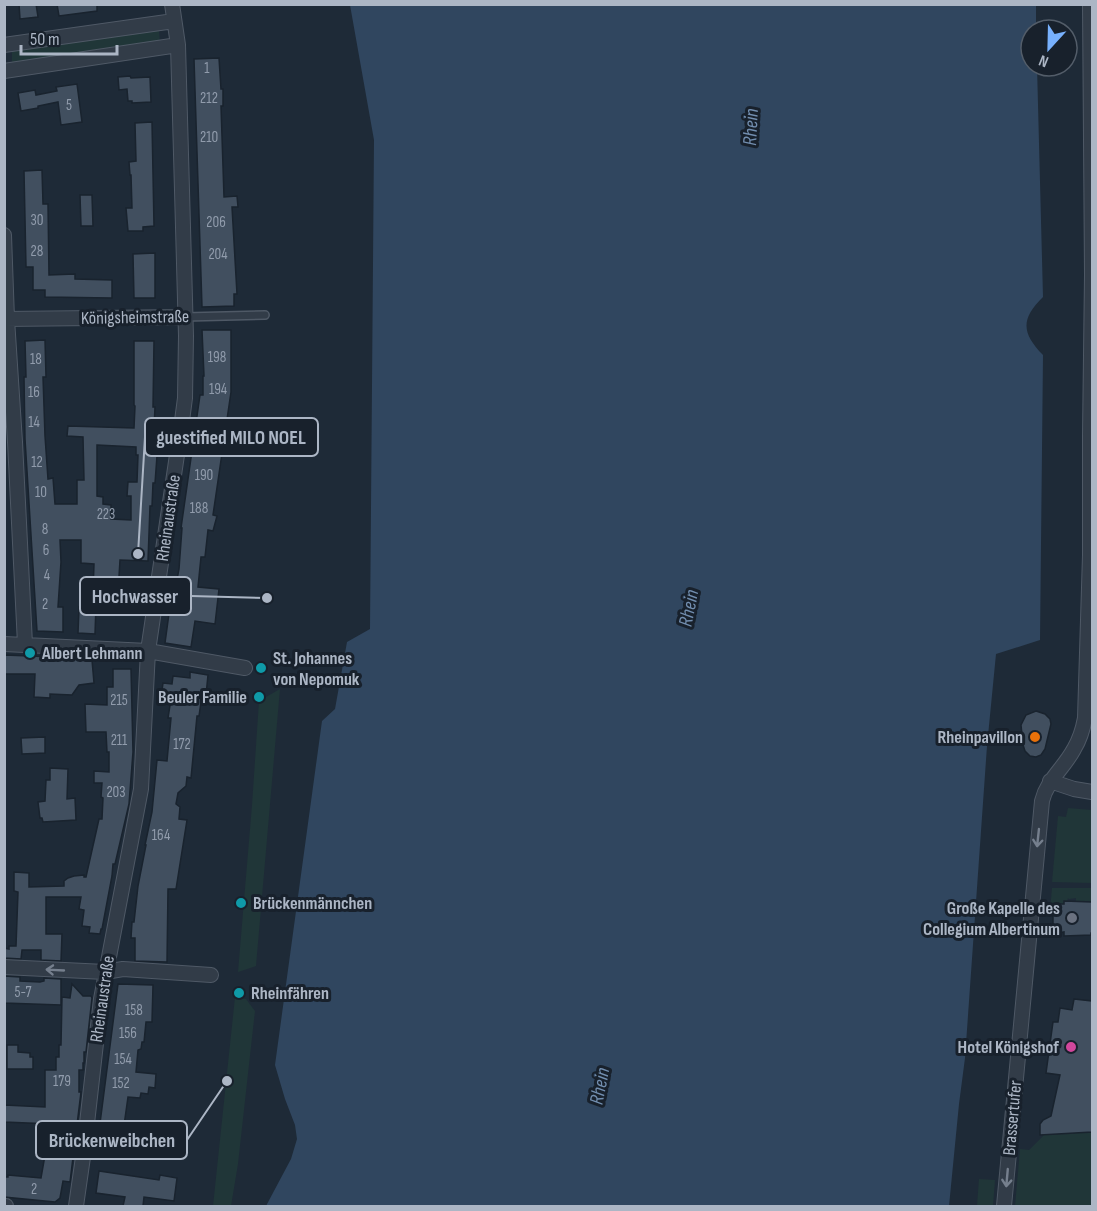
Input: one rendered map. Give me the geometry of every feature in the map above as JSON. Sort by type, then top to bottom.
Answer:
[{"type":"street","name":"Rheinaustraße","points":[[76,1206],[97,1023],[141,789],[148,651],[182,421],[186,368],[185,317],[178,45],[172,4]]},
{"type":"street","name":"Brassertufer","points":[[1004,1206],[1042,801],[1050,781],[1074,749],[1083,730],[1087,676],[1092,275],[1090,4]]},
{"type":"street","points":[[4,45],[174,21]]},
{"type":"street","points":[[4,71],[178,45]]},
{"type":"street","points":[[4,235],[5,319],[15,442],[25,644]]},
{"type":"street","name":"Königsheimstraße","points":[[5,319],[185,317]]},
{"type":"street","points":[[4,644],[148,651],[245,668]]},
{"type":"street","points":[[1050,781],[1092,792]]},
{"type":"street","points":[[4,968],[105,972],[123,969],[211,975]]},
{"type":"lane","name":"Königsheimstraße","points":[[185,317],[265,315]]},
{"type":"green space","points":[[159,30],[160,44],[12,63],[12,49]]},
{"type":"green space","points":[[280,689],[256,966],[238,972],[259,701]]},
{"type":"green space","points":[[1068,808],[1092,810],[1092,883],[1052,882],[1058,816],[1066,817]]},
{"type":"green space","points":[[1052,888],[1092,888],[1092,904],[1090,902],[1080,904],[1076,898],[1068,898],[1064,904],[1058,904],[1058,910],[1050,910]]},
{"type":"green space","points":[[235,997],[246,999],[255,1011],[238,1164],[231,1206],[213,1206]]},
{"type":"green space","points":[[1092,1132],[1092,1206],[1015,1206],[1020,1149],[1029,1150],[1044,1135]]},
{"type":"green space","points":[[979,1179],[995,1180],[993,1206],[977,1206]]},
{"type":"water","name":"Rhein","points":[[350,5],[1036,5],[1036,18],[1019,18],[1019,78],[1037,78],[1043,297],[1031,312],[1026,326],[1031,339],[1043,355],[1040,640],[996,654],[987,746],[965,1058],[949,1206],[266,1206],[291,1159],[297,1139],[295,1125],[275,1065],[322,721],[335,709],[347,642],[370,629],[374,140]]},
{"type":"building","points":[[19,4],[36,4],[38,17],[20,19]]},
{"type":"building","points":[[57,4],[97,4],[97,11],[59,16]]},
{"type":"building","points":[[219,58],[221,89],[223,89],[223,106],[221,106],[224,197],[237,196],[238,207],[232,207],[237,294],[234,294],[234,306],[202,307],[194,59]]},
{"type":"building","points":[[130,76],[131,78],[150,77],[151,102],[132,103],[128,101],[127,89],[119,90],[118,77]]},
{"type":"building","points":[[77,84],[82,122],[61,125],[58,102],[21,111],[18,93],[35,90],[36,95],[57,91],[56,87]]},
{"type":"building","points":[[152,122],[154,226],[143,227],[143,231],[128,231],[126,208],[132,208],[129,162],[136,161],[135,123]]},
{"type":"building","points":[[42,170],[43,204],[48,204],[49,275],[75,274],[75,279],[112,280],[112,298],[45,297],[45,290],[33,290],[33,267],[26,267],[24,171]]},
{"type":"building","points":[[80,195],[92,195],[93,226],[81,226]]},
{"type":"building","points":[[155,253],[155,298],[134,298],[133,254]]},
{"type":"building","points":[[202,330],[231,330],[231,392],[213,515],[217,516],[213,531],[208,530],[205,557],[201,557],[198,587],[219,589],[215,624],[195,621],[191,647],[165,643],[173,584],[176,585],[179,569],[181,528],[200,395],[203,395]]},
{"type":"building","points":[[45,340],[46,377],[43,377],[45,436],[48,479],[53,478],[55,504],[77,504],[77,480],[84,480],[83,437],[67,436],[68,426],[134,428],[134,341],[154,341],[153,407],[155,407],[154,429],[156,429],[155,456],[157,456],[152,506],[150,506],[148,561],[120,560],[118,593],[108,592],[108,606],[96,605],[95,634],[78,633],[79,607],[85,608],[86,591],[93,592],[94,564],[81,563],[81,540],[60,540],[58,607],[63,607],[63,632],[37,631],[25,439],[25,341]],"holes":[[[97,445],[136,447],[137,482],[128,482],[127,496],[131,496],[131,520],[111,519],[111,505],[103,504],[103,497],[97,496]]]},
{"type":"building","points":[[4,655],[92,660],[94,683],[79,685],[72,695],[50,694],[50,698],[34,697],[35,674],[4,674]]},
{"type":"building","points":[[113,669],[131,669],[133,752],[129,804],[115,864],[113,864],[102,929],[100,934],[89,933],[90,927],[82,926],[84,910],[79,909],[81,897],[46,897],[46,934],[62,934],[61,961],[41,960],[41,950],[22,950],[21,959],[4,958],[4,948],[9,949],[9,946],[16,946],[18,892],[14,891],[14,872],[29,873],[29,887],[64,886],[64,881],[68,878],[84,875],[86,877],[99,819],[102,819],[102,783],[94,783],[94,771],[109,772],[109,752],[107,752],[106,732],[86,732],[85,704],[107,705],[107,687],[113,687]]},
{"type":"building","points":[[190,672],[208,675],[206,695],[202,695],[199,716],[197,716],[191,778],[187,777],[186,786],[178,793],[176,804],[180,807],[179,819],[187,820],[176,889],[168,889],[167,962],[135,961],[135,938],[131,938],[132,922],[134,922],[138,886],[152,812],[157,760],[167,761],[171,699],[161,698],[163,683],[172,684],[173,676],[190,678]]},
{"type":"building","name":"Rheinpavillon","points":[[1036,711],[1045,714],[1051,724],[1045,749],[1041,755],[1036,757],[1030,756],[1025,751],[1021,725],[1026,715]]},
{"type":"building","points":[[45,737],[45,753],[22,754],[21,738]]},
{"type":"building","points":[[50,768],[68,769],[67,799],[75,798],[76,820],[43,822],[40,818],[38,802],[45,801],[46,780],[50,780]]},
{"type":"building","name":"Große Kapelle des Collegium Albertinum","points":[[1064,901],[1092,902],[1091,935],[1064,936],[1064,932],[1058,933],[1058,926],[1053,926],[1053,910],[1058,910],[1058,904],[1064,904]]},
{"type":"building","points":[[4,976],[20,977],[20,981],[40,982],[44,981],[44,978],[61,979],[61,1005],[4,1003]]},
{"type":"building","points":[[72,984],[83,996],[92,998],[83,1070],[79,1070],[79,1092],[81,1092],[70,1182],[63,1181],[60,1198],[55,1202],[4,1197],[4,1177],[8,1175],[41,1178],[45,1155],[48,1155],[51,1124],[4,1122],[4,1105],[45,1107],[45,1070],[56,1070],[56,1057],[59,1057],[59,1045],[61,1045],[62,997],[70,998]]},
{"type":"building","points":[[118,984],[153,985],[152,1022],[146,1022],[144,1042],[138,1050],[136,1072],[156,1074],[155,1088],[149,1087],[148,1094],[141,1093],[140,1098],[128,1097],[120,1154],[103,1152],[105,1132],[99,1131]]},
{"type":"building","name":"Hotel Königshof","points":[[1074,999],[1092,1001],[1092,1132],[1040,1135],[1040,1124],[1051,1116],[1060,1075],[1046,1073],[1053,1022],[1058,1022],[1060,1008],[1072,1010]]},
{"type":"building","points":[[7,1045],[18,1045],[18,1052],[30,1053],[30,1057],[33,1057],[33,1069],[7,1069]]},
{"type":"building","points":[[99,1171],[159,1180],[160,1175],[177,1178],[174,1201],[144,1197],[143,1206],[123,1206],[125,1197],[96,1193]]},
{"type":"place","name":"guestified MILO NOEL","points":[[138,554]]},
{"type":"place","name":"Hochwasser","points":[[267,598]]},
{"type":"place","name":"Albert Lehmann","points":[[30,653]]},
{"type":"place","name":"St. Johannes von Nepomuk","points":[[261,668]]},
{"type":"place","name":"Beuler Familie","points":[[259,697]]},
{"type":"place","name":"Rheinpavillon","points":[[1035,737]]},
{"type":"place","name":"Brückenmännchen","points":[[241,903]]},
{"type":"place","name":"Große Kapelle des Collegium Albertinum","points":[[1072,918]]},
{"type":"place","name":"Rheinfähren","points":[[239,993]]},
{"type":"place","name":"Hotel Königshof","points":[[1071,1047]]},
{"type":"place","name":"Brückenweibchen","points":[[227,1081]]}]
